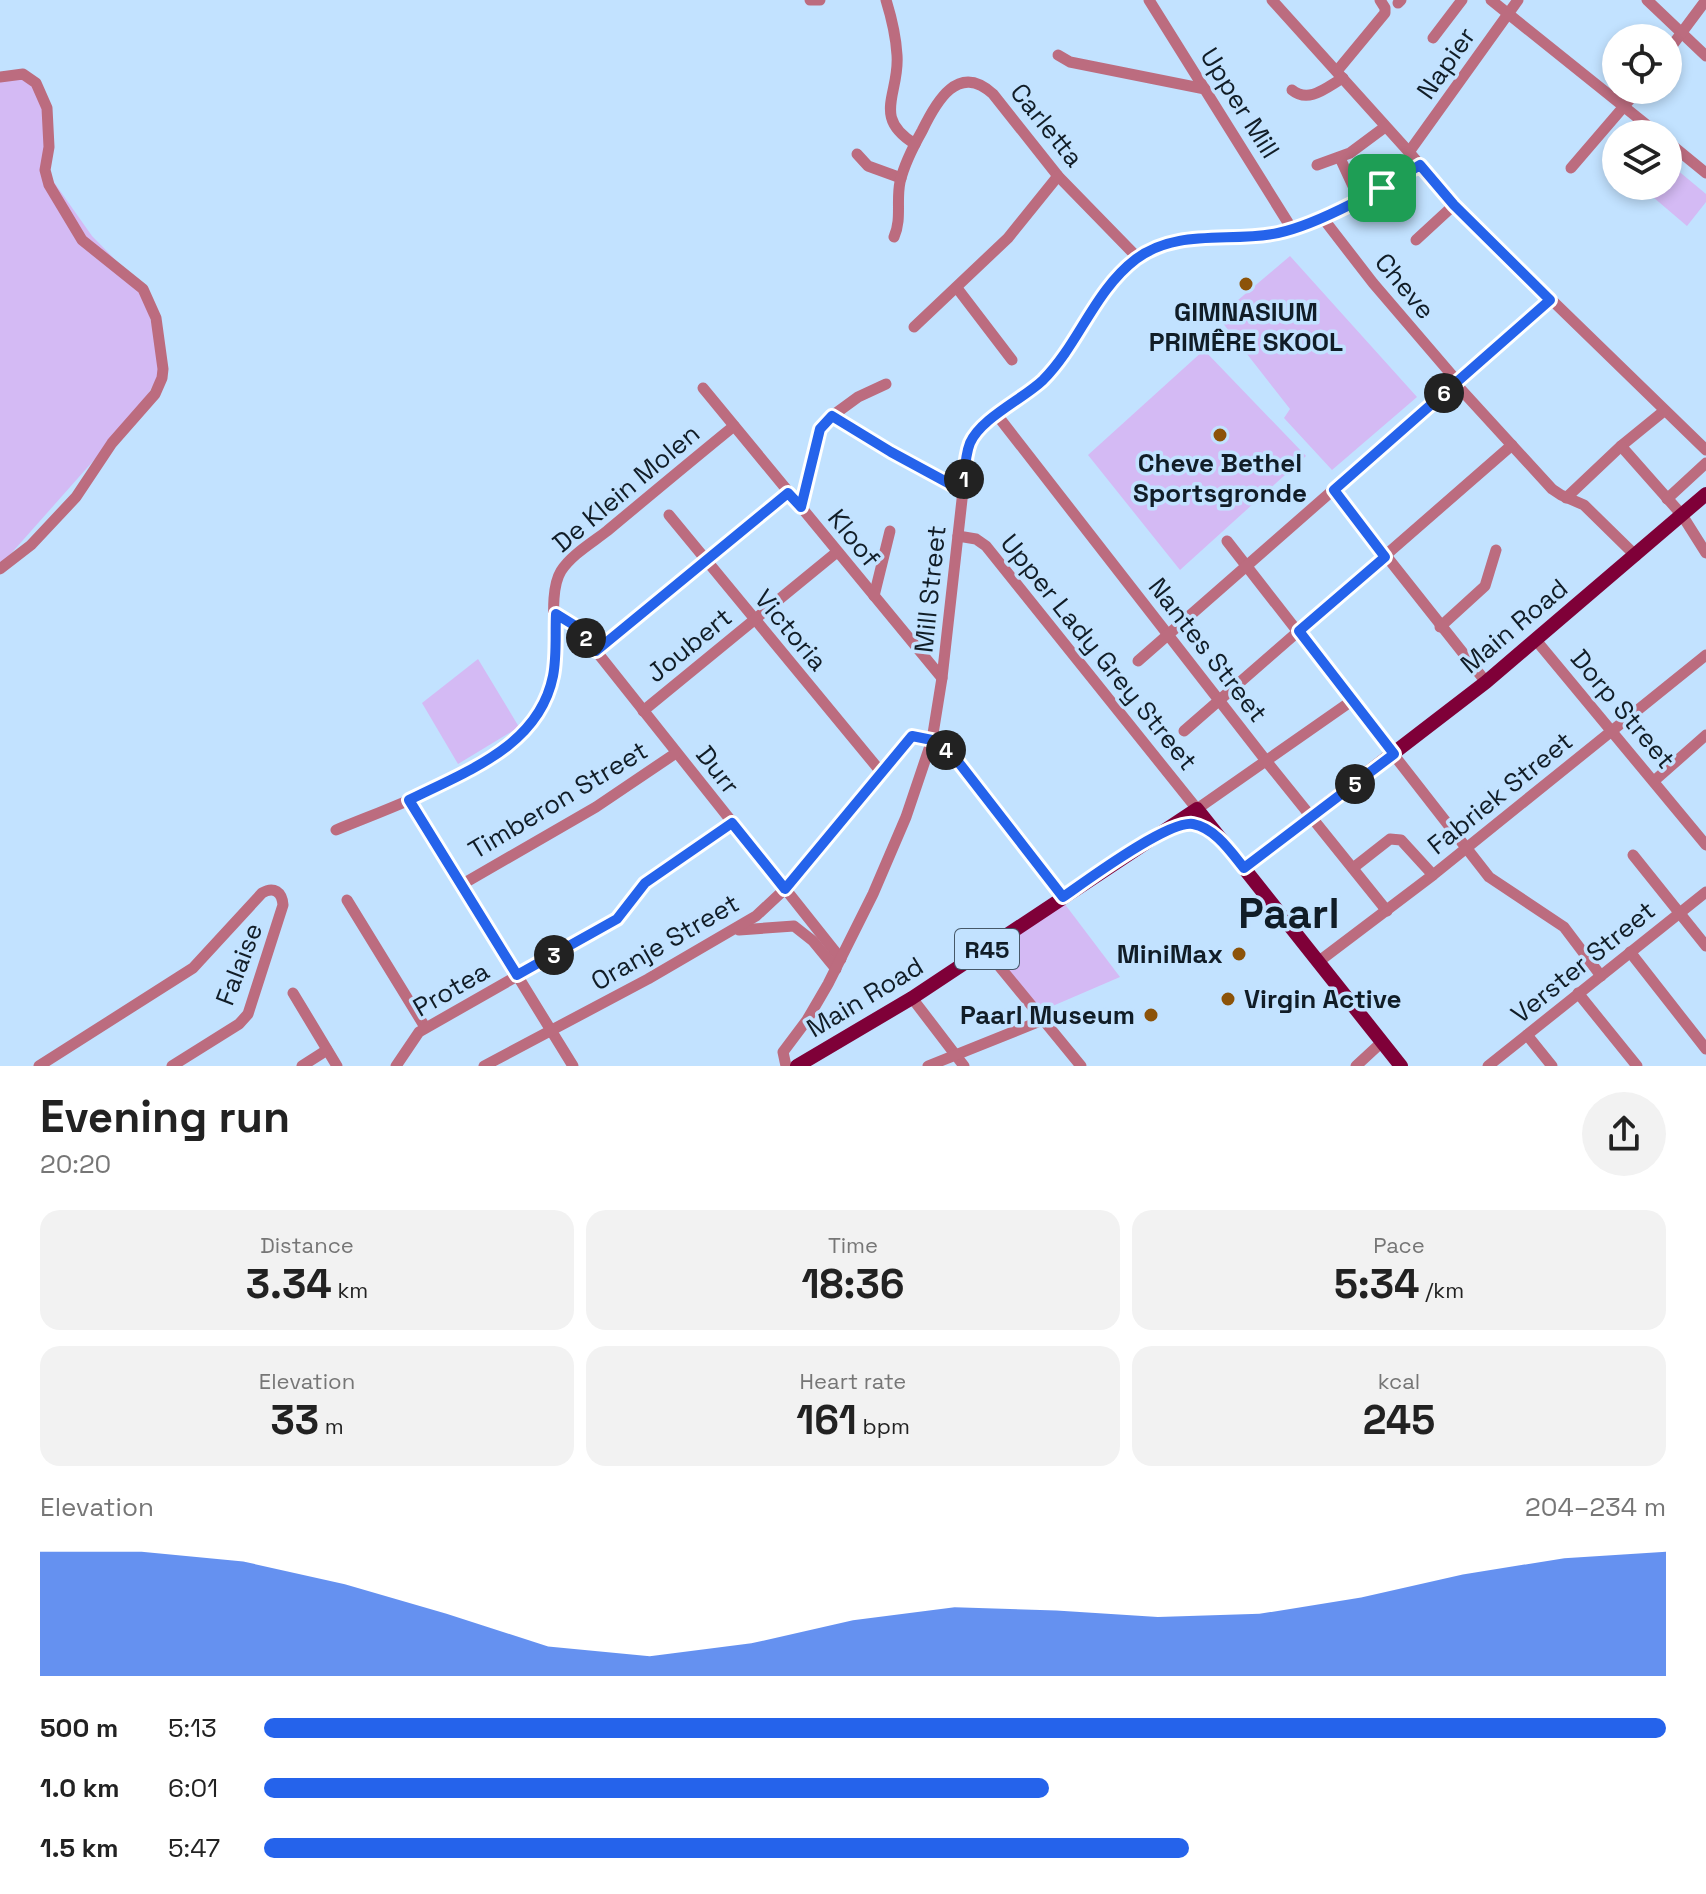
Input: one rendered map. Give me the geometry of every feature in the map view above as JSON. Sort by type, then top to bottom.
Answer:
[{"type":"main road","name":"Main Road","points":[[1315,816],[1486,682],[1706,494]]},
{"type":"main road","name":"Main Road","points":[[797,1066],[912,998],[1197,809]]},
{"type":"main road","points":[[1197,809],[1401,1066]]},
{"type":"main road","points":[[1247,872],[1315,816]]},
{"type":"main road","points":[[1163,832],[1193,824],[1223,842]]},
{"type":"street","points":[[810,0],[820,0]]},
{"type":"street","points":[[886,0],[898,57],[891,118],[895,129],[915,144]]},
{"type":"street","name":"Upper Mill","points":[[1149,0],[1292,229]]},
{"type":"street","points":[[1272,0],[1454,205],[1706,450]]},
{"type":"street","points":[[1292,90],[1308,96],[1340,74],[1385,13],[1380,0]]},
{"type":"street","points":[[1433,38],[1462,0]]},
{"type":"street","points":[[1491,0],[1640,120]]},
{"type":"street","name":"Napier","points":[[1409,152],[1518,0]]},
{"type":"street","points":[[1647,0],[1672,24]]},
{"type":"street","points":[[1706,0],[1682,33],[1706,56]]},
{"type":"street","points":[[1058,55],[1070,62],[1205,89]]},
{"type":"street","points":[[0,77],[23,74],[36,83],[47,108],[49,126],[45,170],[49,185],[82,240],[143,289],[156,318],[163,360],[162,378],[155,394],[112,443],[76,497],[31,545],[0,569]]},
{"type":"street","name":"Carletta","points":[[894,237],[899,222],[901,178],[915,144],[939,99],[958,85],[974,82],[984,85],[993,94],[1058,176],[1138,258]]},
{"type":"street","points":[[1571,168],[1627,104]]},
{"type":"street","points":[[1317,165],[1340,158],[1385,127]]},
{"type":"street","points":[[1682,153],[1706,173]]},
{"type":"street","points":[[857,154],[868,166],[901,178]]},
{"type":"street","points":[[1340,158],[1359,199]]},
{"type":"street","name":"Mill Street","points":[[786,1066],[782,1055],[784,1050],[807,1020],[838,964],[892,852],[932,740],[969,446],[978,431],[1053,369],[1107,288],[1138,258],[1166,244],[1185,239],[1263,235],[1292,229],[1359,199],[1420,165]]},
{"type":"street","points":[[914,327],[1008,238],[1058,176]]},
{"type":"street","points":[[1416,240],[1454,205]]},
{"type":"street","name":"Cheve","points":[[1322,217],[1456,382],[1552,489],[1584,505],[1636,556]]},
{"type":"street","points":[[957,288],[1012,360]]},
{"type":"street","points":[[1138,661],[1550,300]]},
{"type":"street","points":[[801,507],[820,429],[858,397],[886,384]]},
{"type":"street","name":"Kloof","points":[[703,388],[942,678]]},
{"type":"street","points":[[1566,498],[1664,411]]},
{"type":"street","name":"Nantes Street","points":[[997,415],[1387,911]]},
{"type":"street","points":[[832,416],[963,491]]},
{"type":"street","name":"De Klein Molen","points":[[556,614],[554,589],[565,566],[734,426]]},
{"type":"street","points":[[1184,731],[1512,445]]},
{"type":"street","points":[[1621,446],[1682,515],[1706,553]]},
{"type":"street","points":[[1667,499],[1706,463]]},
{"type":"street","points":[[1334,490],[1486,682]]},
{"type":"street","points":[[596,651],[788,493]]},
{"type":"street","name":"Victoria","points":[[669,515],[881,772]]},
{"type":"street","points":[[874,596],[890,531]]},
{"type":"street","name":"Upper Lady Grey Street","points":[[958,536],[976,539],[986,546],[1197,809]]},
{"type":"street","points":[[1227,541],[1489,877],[1564,927],[1601,976]]},
{"type":"street","points":[[1440,627],[1482,589],[1496,550]]},
{"type":"street","name":"Joubert","points":[[643,711],[837,552]]},
{"type":"street","points":[[336,830],[409,800],[487,760],[524,733],[539,713],[553,674],[556,614]]},
{"type":"street","name":"Durr","points":[[556,614],[577,627],[785,889],[838,964]]},
{"type":"street","name":"Dorp Street","points":[[1535,639],[1706,845]]},
{"type":"street","name":"Fabriek Street","points":[[1318,962],[1433,875],[1706,655]]},
{"type":"street","points":[[1197,809],[1353,700]]},
{"type":"street","points":[[1654,781],[1706,735]]},
{"type":"street","name":"Oranje Street","points":[[488,1064],[735,930],[763,911],[785,889],[912,736],[932,740]]},
{"type":"street","points":[[932,740],[956,759],[1063,897]]},
{"type":"street","name":"Timberon Street","points":[[461,885],[596,807],[676,753]]},
{"type":"street","points":[[409,800],[573,1066]]},
{"type":"street","name":"Protea","points":[[396,1066],[425,1027],[617,919],[645,883],[732,823]]},
{"type":"street","points":[[1353,868],[1390,839],[1395,839],[1401,840],[1433,875]]},
{"type":"street","points":[[1633,855],[1706,946]]},
{"type":"street","name":"Falaise","points":[[39,1066],[193,968],[262,893],[276,890],[283,905],[248,1014],[239,1024],[172,1066]]},
{"type":"street","name":"Verster Street","points":[[1488,1066],[1706,892]]},
{"type":"street","points":[[347,900],[425,1027]]},
{"type":"street","points":[[735,930],[794,926],[838,964]]},
{"type":"street","points":[[986,950],[1081,1066]]},
{"type":"street","points":[[1630,952],[1706,1049]]},
{"type":"street","points":[[293,993],[337,1066]]},
{"type":"street","points":[[1578,993],[1637,1066]]},
{"type":"street","points":[[912,998],[964,1066]]},
{"type":"street","points":[[928,1066],[1043,1020]]},
{"type":"street","points":[[1527,1035],[1552,1066]]},
{"type":"street","points":[[1356,1066],[1382,1042]]},
{"type":"street","points":[[302,1066],[327,1050]]},
{"type":"shaded area","points":[[0,75],[25,75],[49,110],[46,171],[92,236],[140,285],[164,365],[141,407],[0,566]]},
{"type":"shaded area","points":[[1682,174],[1706,194],[1706,202],[1687,226],[1657,200],[1682,200]]},
{"type":"shaded area","points":[[1290,256],[1417,397],[1332,470],[1284,418],[1290,409],[1218,317]]},
{"type":"shaded area","points":[[1204,350],[1306,456],[1180,570],[1088,455]]},
{"type":"shaded area","points":[[478,659],[519,727],[458,764],[422,703]]},
{"type":"shaded area","points":[[1064,903],[1120,977],[1041,1011],[993,951]]},
{"type":"place","name":"GIMNASIUM PRIMÊRE SKOOL","points":[[1246,284]]},
{"type":"place","name":"Cheve Bethel Sportsgronde","points":[[1220,435]]},
{"type":"place","name":"MiniMax","points":[[1239,954]]},
{"type":"place","name":"Virgin Active","points":[[1228,999]]},
{"type":"place","name":"Paarl Museum","points":[[1151,1015]]},
{"type":"district","name":"Paarl","points":[[1289,913]]},
{"type":"route","points":[[1420,165],[1454,205],[1550,300],[1334,490],[1385,557],[1299,631],[1394,754],[1244,868],[1223,842],[1199,826],[1187,824],[1163,832],[1063,897],[956,759],[943,746],[915,735],[785,889],[732,823],[658,872],[639,889],[617,919],[517,975],[409,800],[487,760],[524,733],[546,699],[553,674],[556,614],[577,627],[596,651],[788,493],[801,507],[820,429],[832,416],[963,491],[969,446],[978,431],[1053,369],[1107,288],[1138,258],[1166,244],[1185,239],[1275,234],[1302,226],[1382,188],[1420,165]]}]
